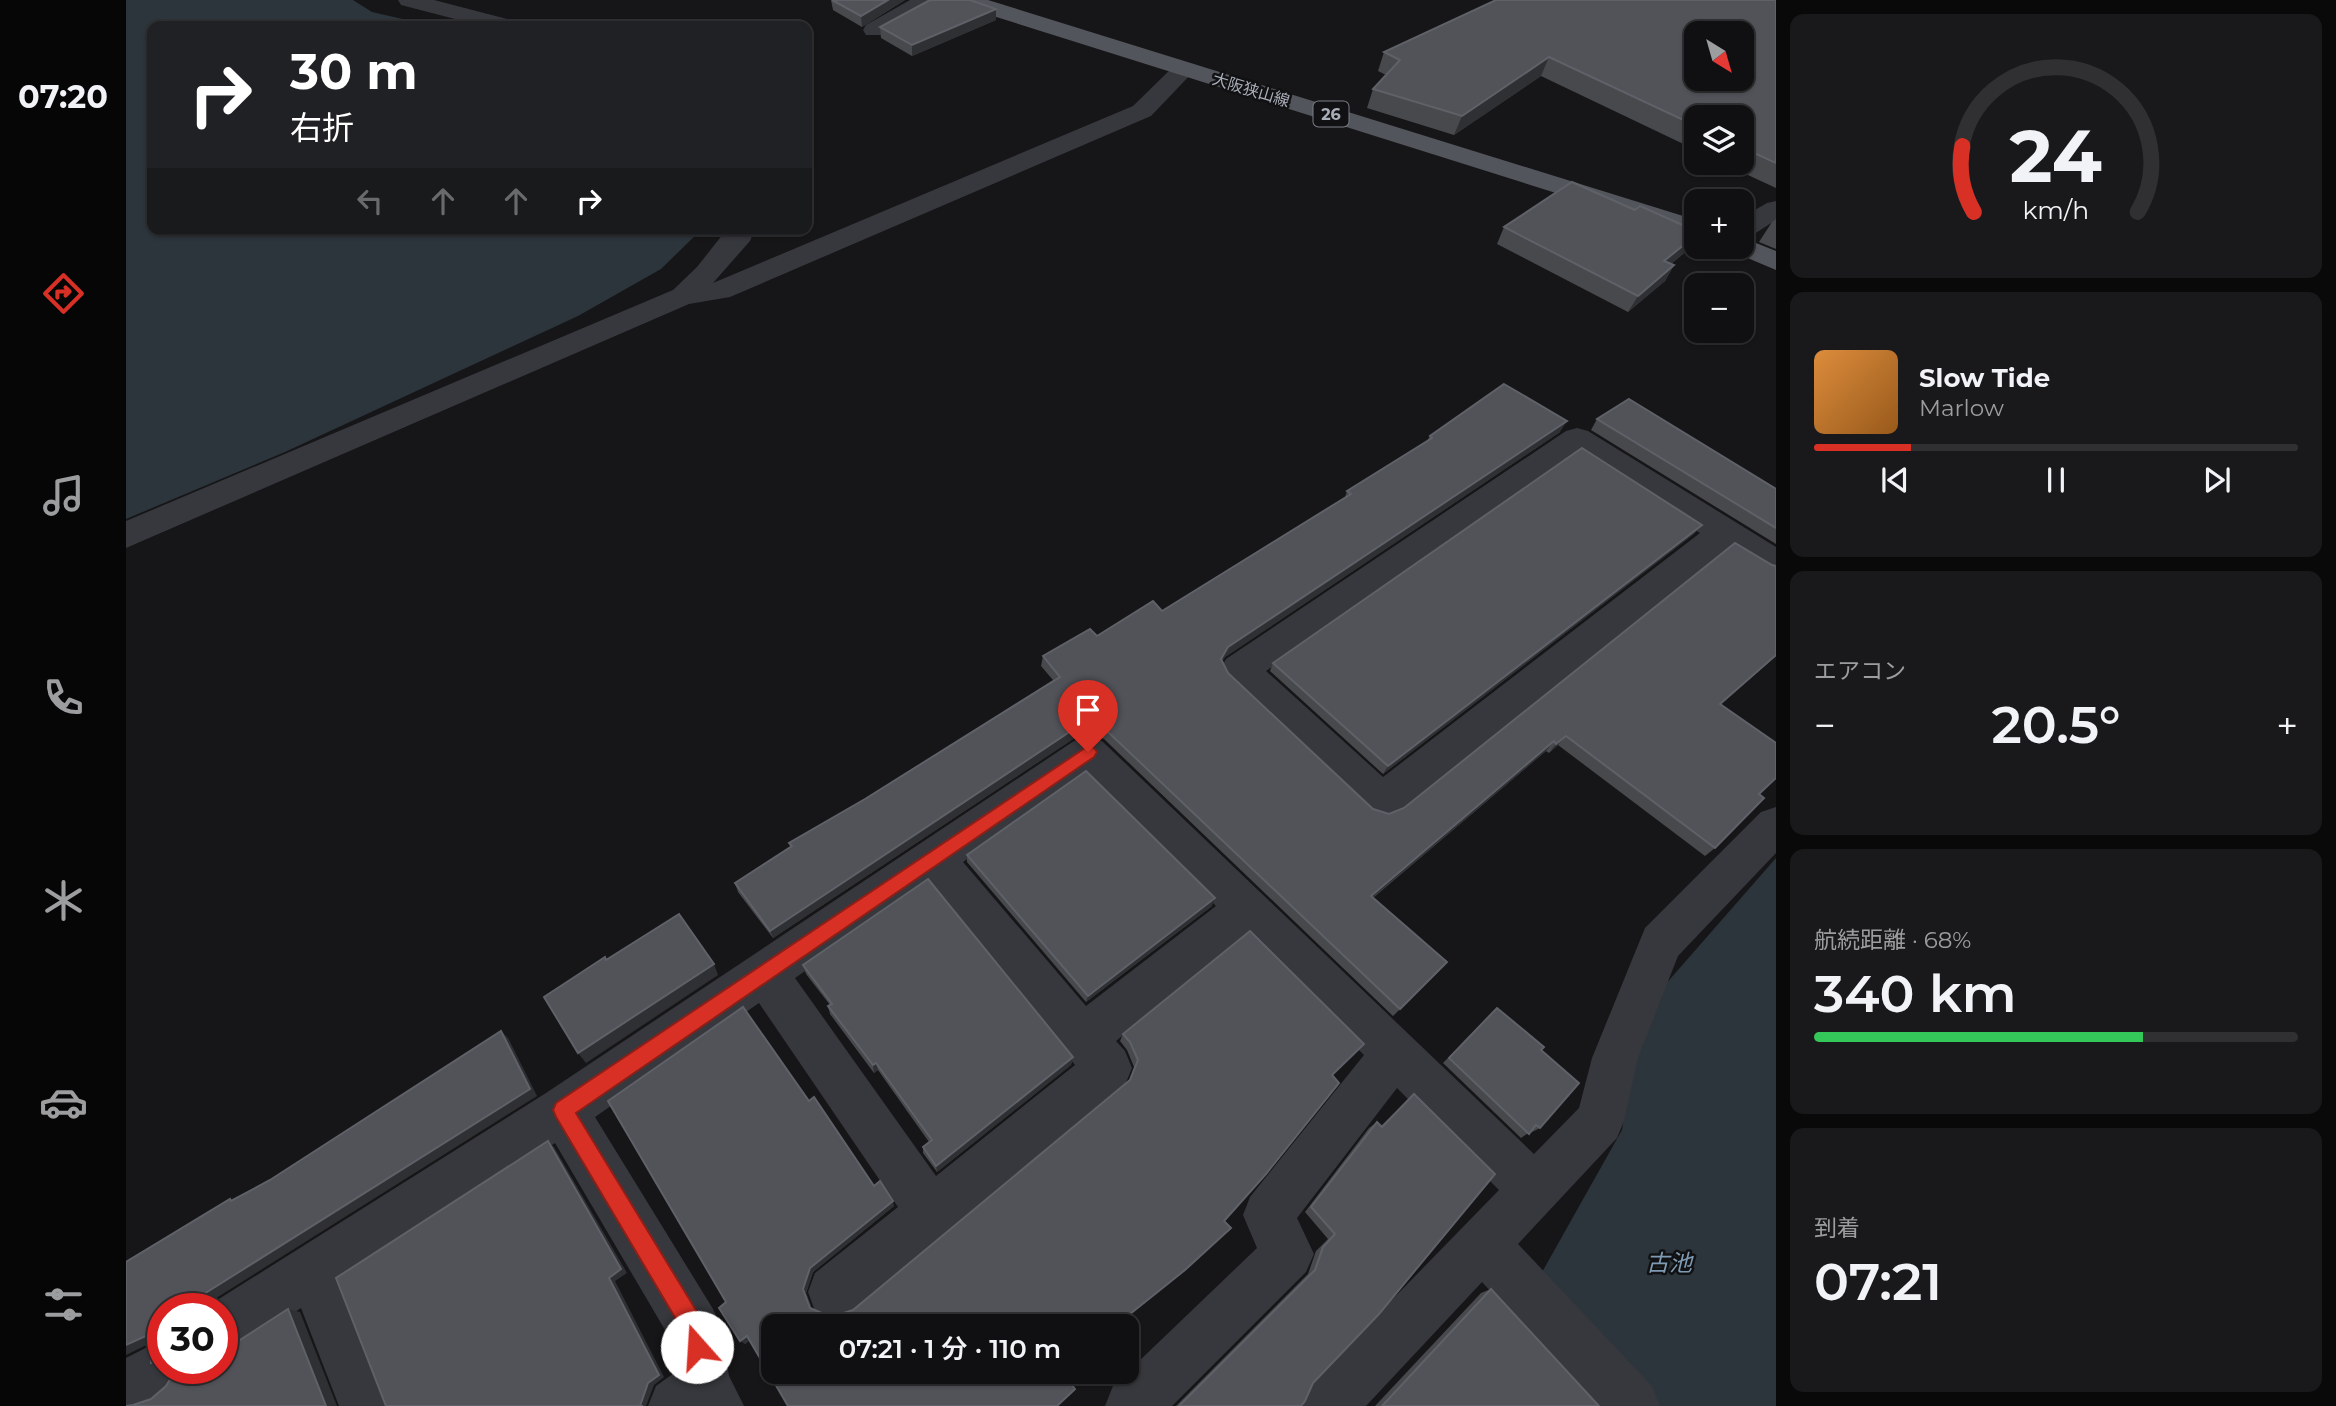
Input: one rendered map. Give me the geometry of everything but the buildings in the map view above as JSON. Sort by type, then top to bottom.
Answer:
[{"type":"main road","name":"大阪狭山線","points":[[966,0],[1684,225]]},
{"type":"main road","points":[[1754,251],[1776,261]]},
{"type":"street","points":[[409,0],[488,21]]},
{"type":"street","points":[[874,30],[926,0]]},
{"type":"street","points":[[126,534],[683,296],[720,292],[1142,111],[1183,70]]},
{"type":"street","points":[[1754,222],[1776,209]]},
{"type":"street","points":[[683,296],[740,235]]},
{"type":"street","points":[[1726,532],[1382,802],[1239,670],[1577,439],[1726,532],[1776,564]]},
{"type":"street","points":[[238,1318],[563,1110],[1088,752],[1534,1189]]},
{"type":"street","points":[[1328,1406],[1601,1121],[1615,1058],[1661,943],[1776,825]]},
{"type":"street","points":[[834,1292],[1108,1069],[933,858]]},
{"type":"street","points":[[1083,1038],[1248,908]]},
{"type":"street","points":[[764,972],[932,1213]]},
{"type":"street","points":[[1133,1406],[1288,1254],[1268,1215],[1395,1053]]},
{"type":"street","points":[[563,1110],[694,1328],[698,1399]]},
{"type":"street","points":[[1482,1244],[1632,1406]]},
{"type":"street","points":[[313,1270],[367,1406]]},
{"type":"street","points":[[126,1390],[147,1376]]},
{"type":"water","points":[[126,0],[353,0],[372,12],[411,21],[147,21],[147,235],[696,235],[661,269],[578,316],[285,452],[126,519]]},
{"type":"water","name":"古池","points":[[1776,858],[1776,1406],[1659,1406],[1541,1274],[1622,1130],[1643,1010]]},
{"type":"route","points":[[697,1347],[694,1328],[563,1110],[1088,752]]}]
